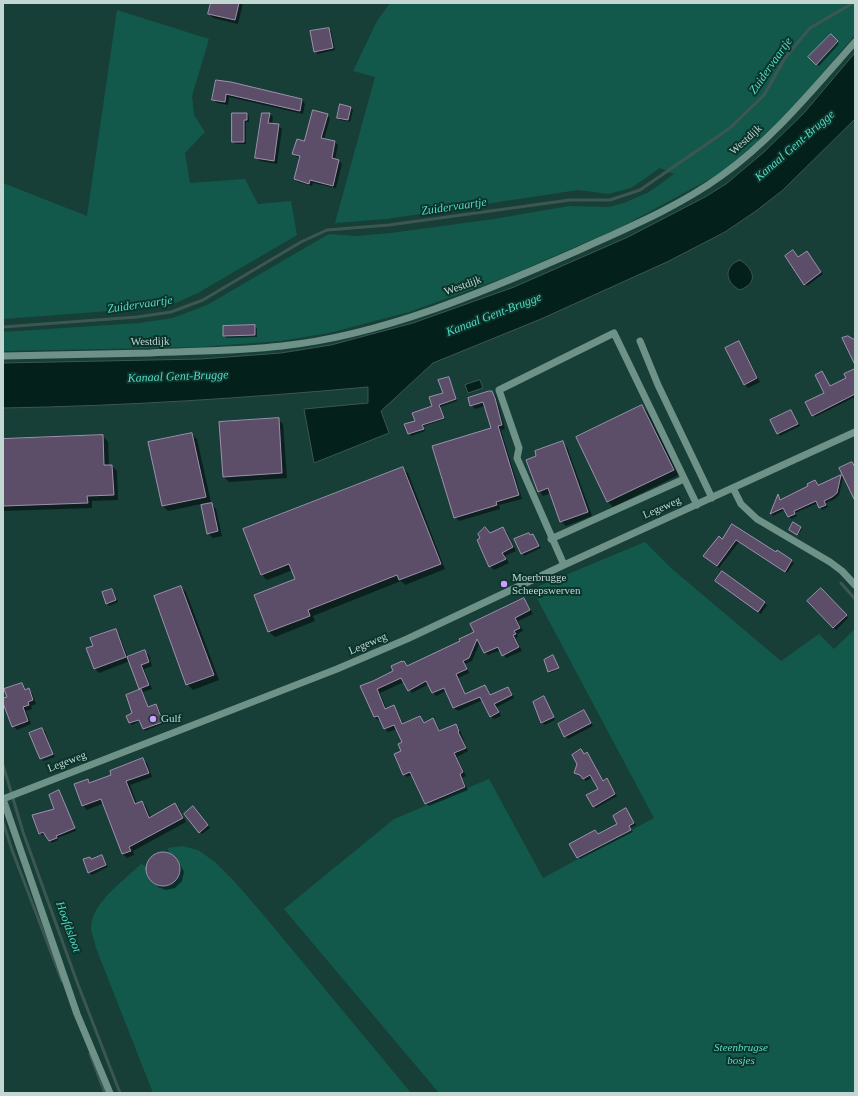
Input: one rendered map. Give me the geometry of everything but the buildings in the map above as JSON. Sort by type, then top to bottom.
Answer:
[{"type":"street","name":"Westdijk","points":[[3,356],[203,351],[283,346],[332,338],[360,331],[412,316],[512,280],[668,208],[721,176],[758,145],[797,107],[855,42]]},
{"type":"street","points":[[564,565],[516,458],[519,448],[499,390],[614,333],[696,505]]},
{"type":"street","points":[[640,340],[658,385],[712,498]]},
{"type":"street","name":"Legeweg","points":[[3,799],[407,639],[564,565],[855,432]]},
{"type":"street","points":[[552,539],[684,479]]},
{"type":"street","points":[[733,488],[741,504],[757,519],[830,562],[842,571],[855,585]]},
{"type":"street","points":[[3,799],[77,1014],[110,1093]]},
{"type":"green space","points":[[390,3],[855,3],[855,35],[795,105],[756,143],[719,174],[623,226],[509,276],[409,312],[329,333],[280,341],[201,347],[3,351],[3,332],[139,323],[173,318],[207,305],[329,234],[357,236],[391,233],[494,219],[569,206],[609,207],[624,203],[649,192],[674,174],[660,168],[631,188],[609,194],[578,190],[387,219],[335,223],[375,77],[353,71],[377,21]]},
{"type":"green space","points":[[117,10],[209,39],[192,96],[194,115],[205,132],[185,153],[190,183],[245,179],[258,204],[291,201],[297,235],[198,293],[171,305],[3,319],[3,183],[87,216]]},
{"type":"green space","name":"Steenbrugse bosjes","points":[[645,542],[671,568],[781,661],[819,634],[834,649],[855,629],[855,1093],[439,1093],[284,909],[394,819],[489,779],[543,878],[654,818],[532,589]]},
{"type":"green space","points":[[182,846],[198,850],[215,862],[234,881],[411,1093],[153,1093],[96,948],[91,930],[92,920],[96,911],[109,893],[141,864],[146,866],[147,874],[152,882],[158,886],[165,886],[177,879],[180,873],[180,865],[176,858],[169,853],[168,848]]},
{"type":"water","name":"Kanaal Gent-Brugge","points":[[855,53],[855,119],[783,190],[725,232],[667,262],[541,319],[433,363],[381,411],[389,433],[314,463],[304,409],[368,403],[368,387],[186,401],[3,408],[3,363],[201,359],[281,353],[331,345],[413,323],[514,287],[628,237],[705,197],[726,184],[764,152],[804,113]]},
{"type":"water","points":[[740,260],[749,268],[752,280],[750,284],[740,290],[731,283],[728,275],[731,266]]},
{"type":"water","points":[[480,380],[483,388],[468,393],[465,385]]},
{"type":"waterway","name":"Zuidervaartje","points":[[3,327],[137,317],[171,312],[203,300],[301,242],[327,230],[389,225],[570,200],[610,200],[640,190],[730,128],[764,95],[785,58],[810,28],[853,3]]},
{"type":"waterway","points":[[841,583],[855,599]]},
{"type":"waterway","name":"Hoofdsloot","points":[[3,765],[23,832],[77,982],[120,1093]]},
{"type":"waterway","points":[[3,822],[12,850],[62,981]]},
{"type":"waterway","points":[[90,1054],[105,1093]]},
{"type":"place","name":"Moerbrugge Scheepswerven","points":[[504,584]]},
{"type":"place","name":"Gulf","points":[[153,719]]}]
